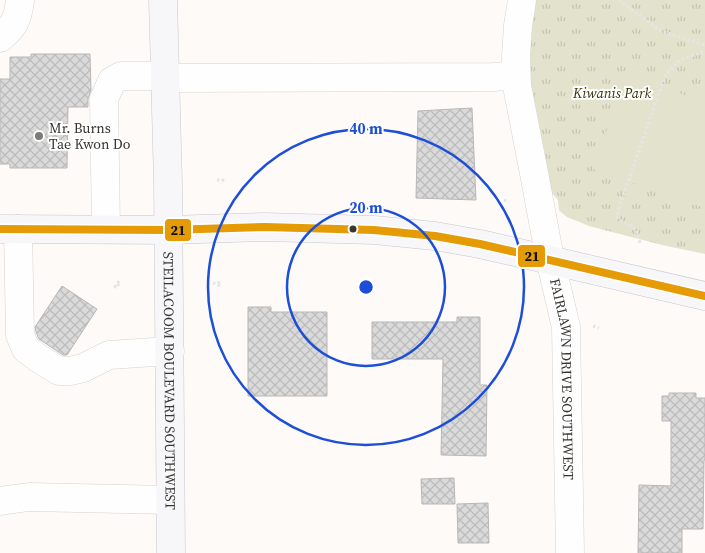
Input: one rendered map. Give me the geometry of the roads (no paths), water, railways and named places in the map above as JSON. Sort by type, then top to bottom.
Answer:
[{"type":"main road","name":"STEILACOOM BOULEVARD SOUTHWEST","points":[[163,0],[168,183],[171,553]]},
{"type":"main road","points":[[9,229],[168,230],[265,227],[374,230],[435,236],[480,244],[705,296]]},
{"type":"street","points":[[0,38],[8,32],[18,17],[20,0]]},
{"type":"street","name":"FAIRLAWN DRIVE SOUTHWEST","points":[[522,0],[517,33],[517,86],[550,260],[566,327],[570,553]]},
{"type":"street","points":[[106,229],[104,99],[112,81],[121,76],[494,77],[516,75]]},
{"type":"street","points":[[9,229],[20,335],[26,349],[59,371],[70,372],[110,355],[170,351]]},
{"type":"street","points":[[0,501],[29,497],[170,500]]},
{"type":"place","name":"Mr. Burns Tae Kwon Do","points":[[39,136]]},
{"type":"park label","name":"Kiwanis Park","points":[[612,93]]}]
